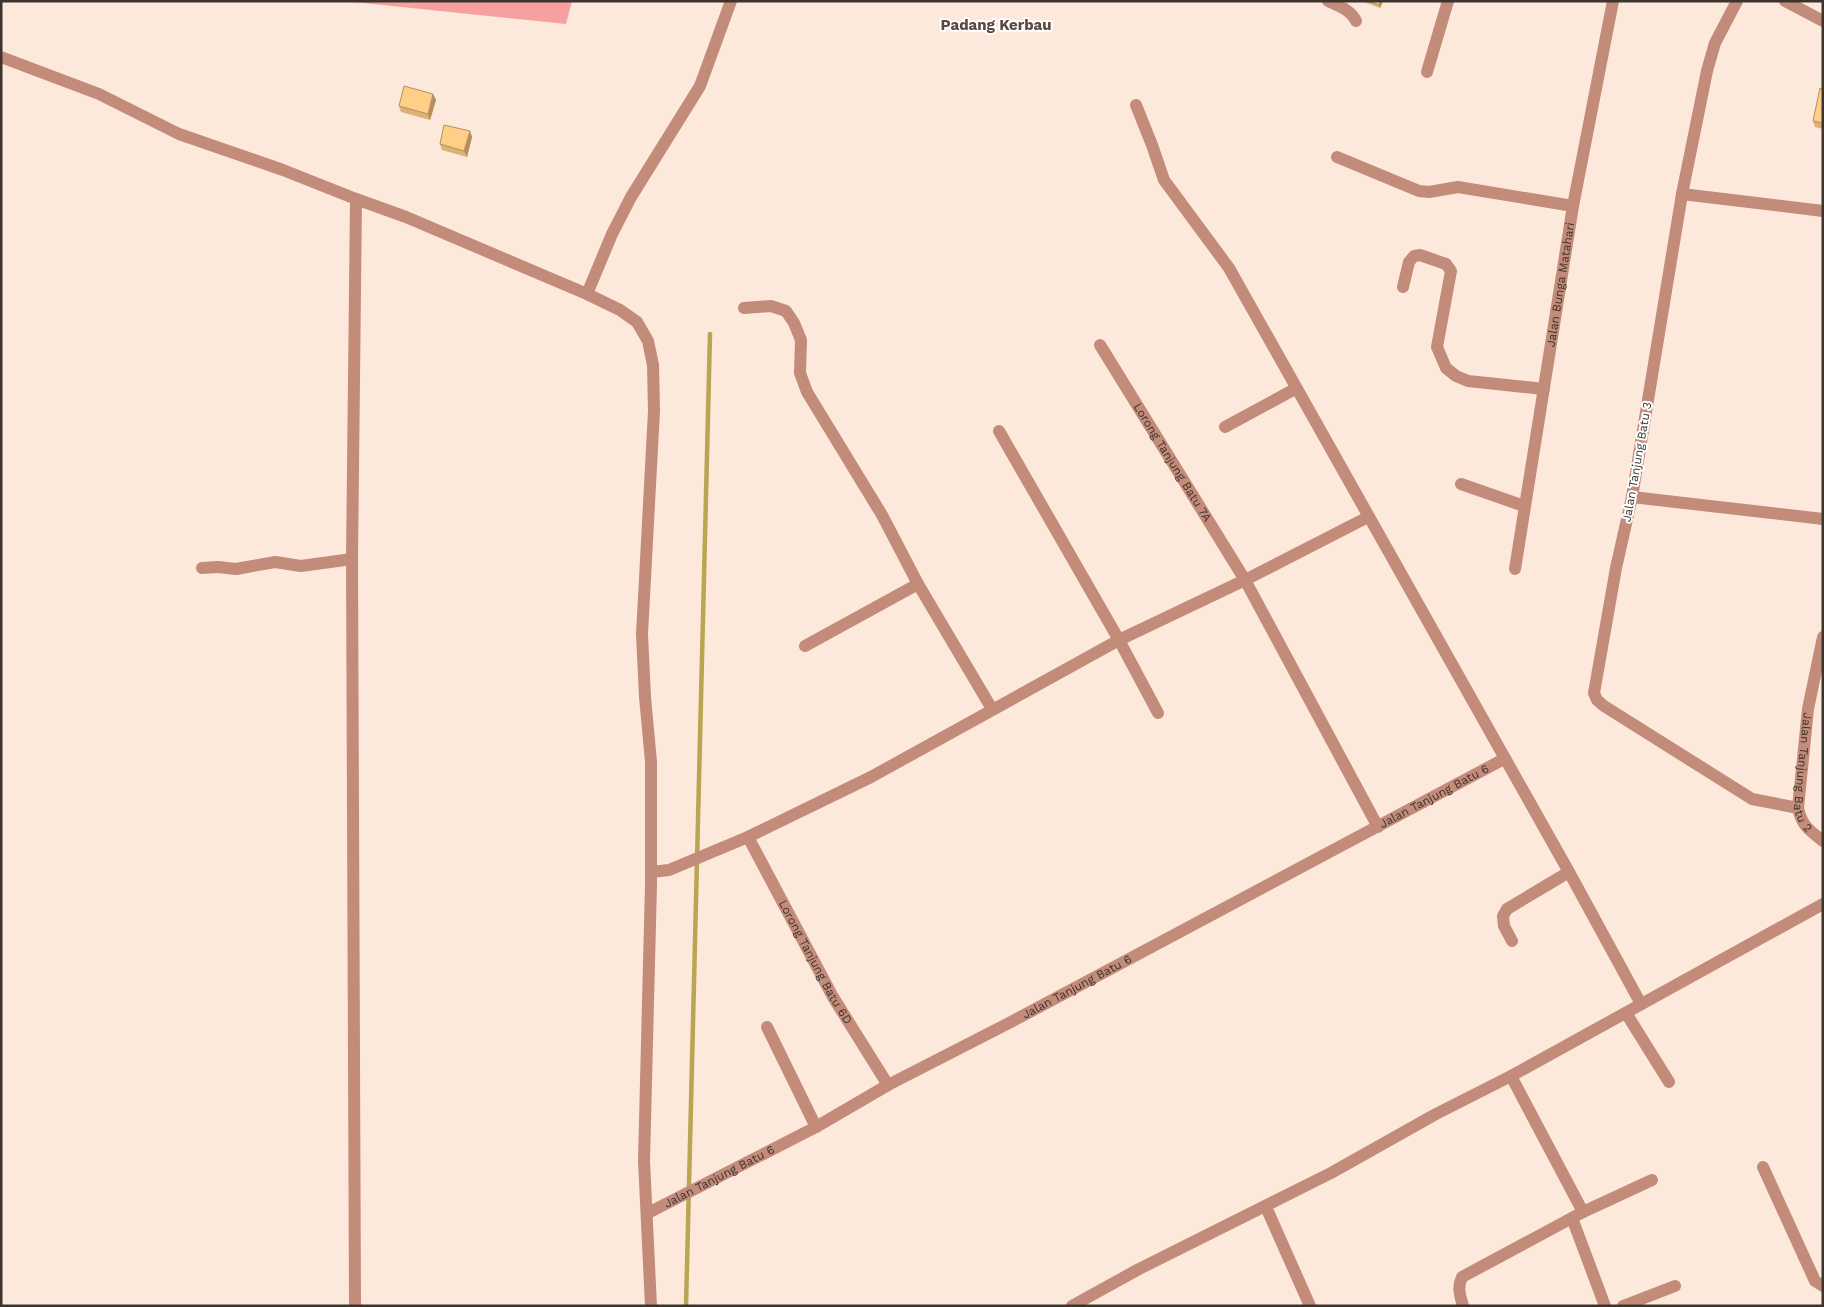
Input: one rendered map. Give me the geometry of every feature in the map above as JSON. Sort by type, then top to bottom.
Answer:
[{"type":"street","points":[[587,294],[630,197],[700,86],[731,1]]},
{"type":"street","points":[[1328,1],[1354,15],[1356,21]]},
{"type":"street","points":[[1427,72],[1448,1]]},
{"type":"street","name":"Jalan Bunga Matahari","points":[[1515,569],[1573,206],[1613,1]]},
{"type":"street","name":"Jalan Tanjung Batu 3","points":[[1738,1],[1715,43],[1707,72],[1682,194],[1632,497],[1616,568],[1594,693],[1604,706],[1752,799],[1798,808]]},
{"type":"street","points":[[1785,1],[1823,21]]},
{"type":"street","points":[[1,57],[99,94],[179,134],[283,170],[406,217],[587,294],[620,310],[637,322],[648,341],[653,365],[654,411],[642,634],[644,697],[651,762],[651,872],[644,1162],[648,1213],[651,1306]]},
{"type":"street","points":[[1136,105],[1164,180],[1228,268],[1641,1004]]},
{"type":"street","points":[[1337,157],[1419,191],[1429,192],[1458,188],[1573,206]]},
{"type":"street","points":[[1682,194],[1823,211]]},
{"type":"street","points":[[355,1306],[343,560],[356,199]]},
{"type":"street","points":[[1403,287],[1409,262],[1414,256],[1420,255],[1446,264],[1451,271],[1437,347],[1446,368],[1468,382],[1544,389]]},
{"type":"street","points":[[744,308],[771,306],[786,311],[794,323],[801,340],[800,373],[808,392],[882,515],[918,584],[992,709]]},
{"type":"street","name":"Lorong Tanjung Batu 7A","points":[[1100,345],[1244,580],[1378,827]]},
{"type":"street","points":[[1225,427],[1295,389]]},
{"type":"street","points":[[1000,431],[1119,640],[1158,713]]},
{"type":"street","points":[[1461,484],[1524,506]]},
{"type":"street","points":[[1632,497],[1823,519]]},
{"type":"street","points":[[651,872],[669,870],[748,837],[871,777],[1119,640],[1244,580],[1368,517]]},
{"type":"street","points":[[202,568],[218,567],[236,570],[275,562],[301,566],[343,560]]},
{"type":"street","points":[[805,646],[918,584]]},
{"type":"street","name":"Jalan Tanjung Batu 2","points":[[1823,637],[1808,709],[1798,808],[1804,824],[1823,841]]},
{"type":"street","name":"Jalan Tanjung Batu 6","points":[[648,1213],[816,1127],[888,1085],[1009,1023],[1504,759]]},
{"type":"street","name":"Lorong Tanjung Batu 6D","points":[[748,837],[833,997],[888,1085]]},
{"type":"street","points":[[1512,941],[1504,926],[1503,916],[1507,910],[1568,872]]},
{"type":"street","points":[[1072,1306],[1139,1269],[1331,1173],[1823,904]]},
{"type":"street","points":[[1626,1013],[1669,1082]]},
{"type":"street","points":[[767,1027],[816,1127]]},
{"type":"street","points":[[1511,1076],[1578,1215],[1605,1306]]},
{"type":"street","points":[[1763,1167],[1815,1281],[1823,1286]]},
{"type":"street","points":[[1463,1306],[1459,1294],[1459,1284],[1462,1277],[1578,1215],[1652,1180]]},
{"type":"street","points":[[1266,1207],[1310,1306]]},
{"type":"street","points":[[1623,1306],[1675,1286]]},
{"type":"shaded area","points":[[344,1],[572,1],[566,24]]},
{"type":"building","points":[[1369,1],[1380,1],[1379,5]]},
{"type":"building","points":[[404,86],[433,94],[428,114],[399,106]]},
{"type":"building","points":[[1820,88],[1823,89],[1823,123],[1813,121]]},
{"type":"building","points":[[444,125],[470,131],[464,151],[440,144]]},
{"type":"waterway","points":[[686,1306],[710,334]]},
{"type":"district","name":"Padang Kerbau","points":[[996,25]]}]
